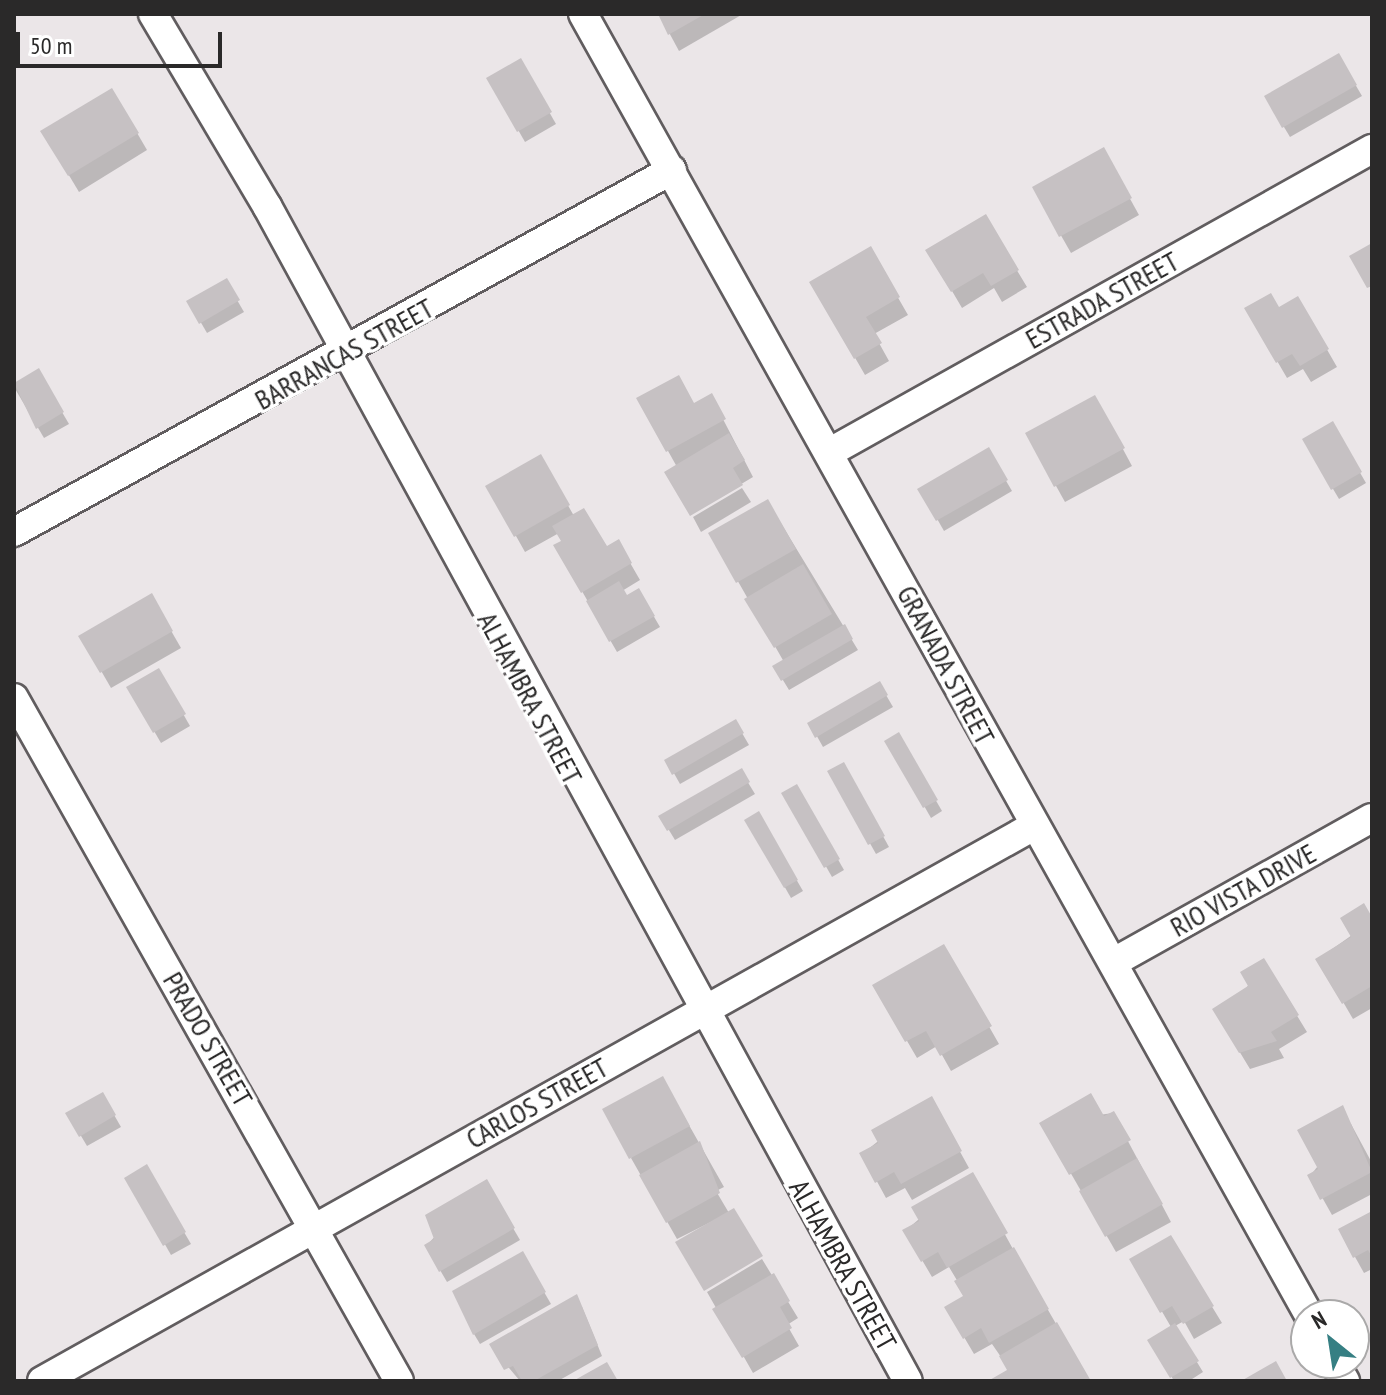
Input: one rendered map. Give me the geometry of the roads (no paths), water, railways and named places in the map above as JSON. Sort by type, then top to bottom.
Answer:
[{"type":"street","name":"ALHAMBRA STREET","points":[[153,14],[344,355],[701,1012],[908,1381]]},
{"type":"street","name":"GRANADA STREET","points":[[583,14],[832,451],[1032,827],[1114,962],[1300,1299]]},
{"type":"street","name":"ESTRADA STREET","points":[[832,451],[1372,149]]},
{"type":"street","name":"BARRANCAS STREET","points":[[14,532],[344,355],[672,170]]},
{"type":"street","name":"PRADO STREET","points":[[14,698],[315,1227],[399,1381]]},
{"type":"street","name":"RIO VISTA DRIVE","points":[[1114,962],[1372,818]]},
{"type":"street","name":"CARLOS STREET","points":[[42,1381],[1032,827]]}]
